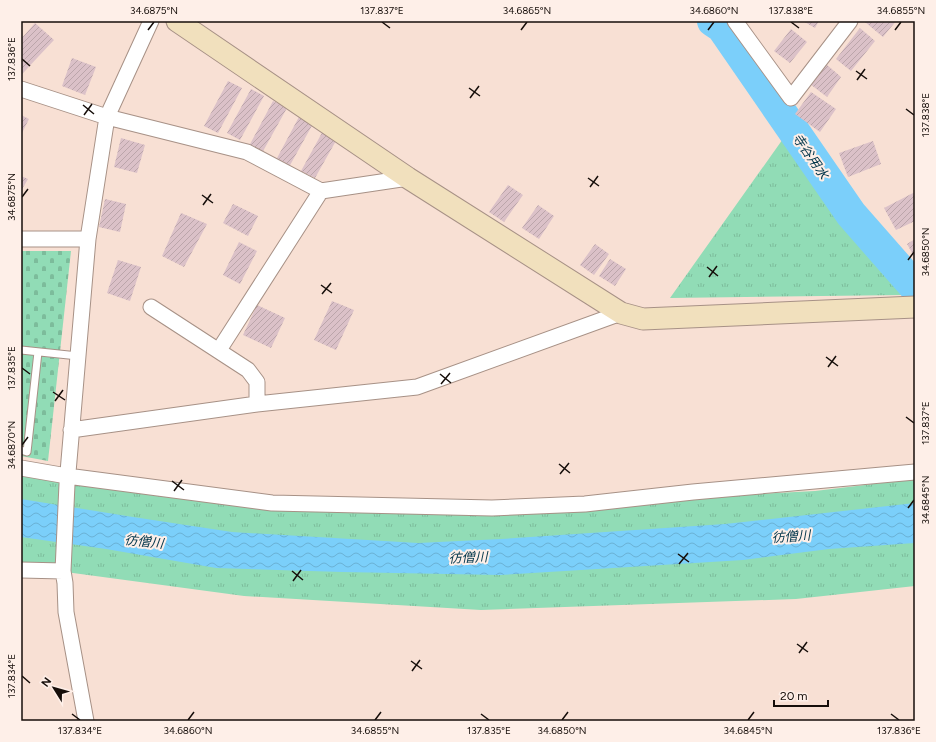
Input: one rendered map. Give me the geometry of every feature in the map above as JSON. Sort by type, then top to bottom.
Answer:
[{"type":"street","points":[[86,721],[66,612],[63,571],[67,480],[88,239],[107,117],[151,21]]},
{"type":"street","points":[[177,21],[408,178],[622,314],[643,319],[915,307]]},
{"type":"street","points":[[735,21],[791,98],[850,21]]},
{"type":"street","points":[[21,89],[107,117],[248,152],[321,191],[408,178]]},
{"type":"street","points":[[219,350],[321,191]]},
{"type":"street","points":[[21,239],[88,239]]},
{"type":"street","points":[[151,307],[248,370],[257,382],[257,404]]},
{"type":"street","points":[[71,430],[257,404],[417,387],[622,314]]},
{"type":"street","points":[[21,468],[67,480],[272,503],[492,508],[585,504],[693,492],[915,472]]},
{"type":"street","points":[[21,570],[63,571]]},
{"type":"lane","points":[[21,350],[78,356]]},
{"type":"lane","points":[[21,450],[27,452],[38,352]]},
{"type":"green space","points":[[785,136],[903,295],[670,298]]},
{"type":"green space","points":[[21,251],[71,251],[48,461],[21,456]]},
{"type":"green space","points":[[21,470],[234,498],[492,508],[815,491],[915,479],[915,586],[796,599],[481,610],[244,596],[21,566]]},
{"type":"water","name":"彷僧川","points":[[21,499],[232,532],[418,543],[725,524],[915,503],[915,543],[829,549],[743,560],[500,575],[216,568],[106,549],[21,537]]},
{"type":"building","points":[[803,21],[819,21],[815,28]]},
{"type":"building","points":[[896,21],[883,37],[865,22]]},
{"type":"building","points":[[35,23],[54,40],[21,75],[21,39]]},
{"type":"building","points":[[860,28],[875,41],[851,71],[836,59]]},
{"type":"building","points":[[791,29],[807,42],[790,63],[774,51]]},
{"type":"building","points":[[72,58],[96,67],[85,95],[62,86]]},
{"type":"building","points":[[826,64],[841,77],[827,97],[810,84]]},
{"type":"building","points":[[228,81],[242,88],[218,133],[204,126]]},
{"type":"building","points":[[251,89],[264,96],[240,140],[227,133]]},
{"type":"building","points":[[811,92],[836,109],[820,132],[795,114]]},
{"type":"building","points":[[273,101],[287,108],[262,153],[249,146]]},
{"type":"building","points":[[21,115],[29,119],[21,135]]},
{"type":"building","points":[[300,115],[314,122],[289,167],[276,160]]},
{"type":"building","points":[[323,131],[337,139],[315,178],[301,171]]},
{"type":"building","points":[[121,138],[145,145],[137,173],[114,167]]},
{"type":"building","points":[[873,141],[881,164],[848,177],[839,153]]},
{"type":"building","points":[[21,176],[28,179],[21,191]]},
{"type":"building","points":[[508,185],[523,195],[504,222],[489,212]]},
{"type":"building","points":[[915,192],[915,221],[896,230],[884,208]]},
{"type":"building","points":[[105,199],[126,204],[120,232],[99,227]]},
{"type":"building","points":[[233,204],[258,216],[248,236],[223,223]]},
{"type":"building","points":[[538,205],[554,216],[539,239],[522,228]]},
{"type":"building","points":[[181,213],[207,224],[184,267],[162,256]]},
{"type":"building","points":[[915,239],[915,258],[907,244]]},
{"type":"building","points":[[239,242],[257,251],[240,284],[223,275]]},
{"type":"building","points":[[595,244],[609,254],[594,275],[580,265]]},
{"type":"building","points":[[610,259],[626,269],[615,286],[599,276]]},
{"type":"building","points":[[118,260],[141,267],[130,301],[107,293]]},
{"type":"building","points":[[332,301],[354,310],[336,350],[314,340]]},
{"type":"building","points":[[257,305],[285,318],[271,348],[243,335]]},
{"type":"waterway","name":"寺谷用水","points":[[713,21],[722,27],[851,214],[915,287]]}]
